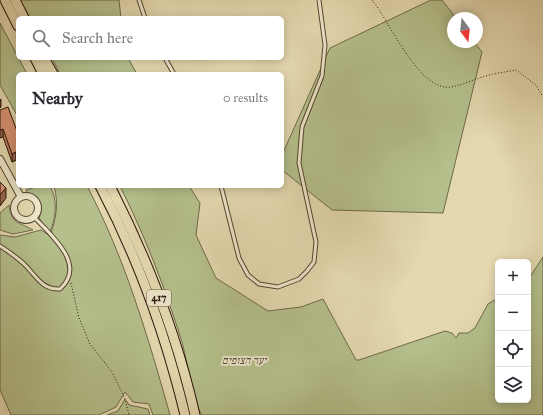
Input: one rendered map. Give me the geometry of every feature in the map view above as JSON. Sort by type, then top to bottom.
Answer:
[{"type":"main road","points":[[5,0],[16,22]]},
{"type":"main road","points":[[15,0],[23,16]]},
{"type":"main road","points":[[36,60],[42,72]]},
{"type":"main road","points":[[45,60],[51,72]]},
{"type":"main road","name":"417","points":[[101,188],[128,242],[144,284],[174,370],[185,415]]},
{"type":"main road","name":"417","points":[[111,188],[155,286],[182,367],[195,415]]},
{"type":"street","points":[[0,159],[21,198]]},
{"type":"street","points":[[28,196],[36,202],[38,210],[34,217],[27,220],[19,218],[16,215],[16,203],[21,198],[28,196]]},
{"type":"lane","points":[[139,0],[144,16]]},
{"type":"lane","points":[[222,188],[239,258],[248,275],[259,284],[278,287],[298,279],[308,271],[314,262],[316,242],[299,163],[302,127],[322,76],[325,45],[319,0]]},
{"type":"lane","points":[[166,60],[173,72]]},
{"type":"lane","points":[[0,246],[23,263],[43,285],[48,288],[60,289],[70,276],[70,264],[66,255],[34,217]]},
{"type":"path","points":[[372,0],[405,53],[416,67],[436,84],[450,87],[488,75],[516,70],[536,85],[543,97]]},
{"type":"path","points":[[70,276],[79,318],[90,344],[112,372],[125,399],[129,415]]},
{"type":"green space","points":[[20,0],[119,0],[121,16],[29,16]]},
{"type":"green space","points":[[431,0],[442,0],[451,12],[447,12],[447,48],[479,48],[482,52],[443,213],[332,210],[284,172],[284,151],[330,48]]},
{"type":"green space","points":[[0,23],[16,53],[16,60],[20,60],[26,72],[16,72],[16,113],[0,85]]},
{"type":"green space","points":[[53,60],[129,60],[136,72],[59,72]]},
{"type":"green space","points":[[32,188],[51,188],[53,191],[55,215],[50,232],[39,218],[41,210],[40,203],[35,197],[28,194],[26,190]]},
{"type":"green space","points":[[55,188],[88,188],[101,213],[124,270],[144,327],[170,415],[153,415],[149,404],[133,402],[125,392],[116,407],[99,415],[11,415],[0,390],[0,235],[15,237],[41,230],[50,236],[56,211]]},
{"type":"green space","name":"יער הצופים","points":[[121,188],[190,188],[200,203],[196,235],[216,278],[268,311],[301,307],[323,299],[356,360],[445,331],[452,333],[456,338],[459,333],[468,333],[475,328],[488,304],[495,300],[495,403],[531,403],[531,275],[543,257],[543,415],[202,415],[196,402],[182,342],[169,302],[146,243]]},
{"type":"green space","points":[[9,205],[12,216],[16,222],[33,230],[13,234],[0,230],[0,213]]},
{"type":"green space","points":[[125,399],[129,405],[148,409],[150,415],[107,415],[118,411]]},
{"type":"building","points":[[8,107],[16,128],[16,152],[12,154],[3,129],[0,130],[0,110]]},
{"type":"building","points":[[0,182],[6,188],[0,195]]}]
